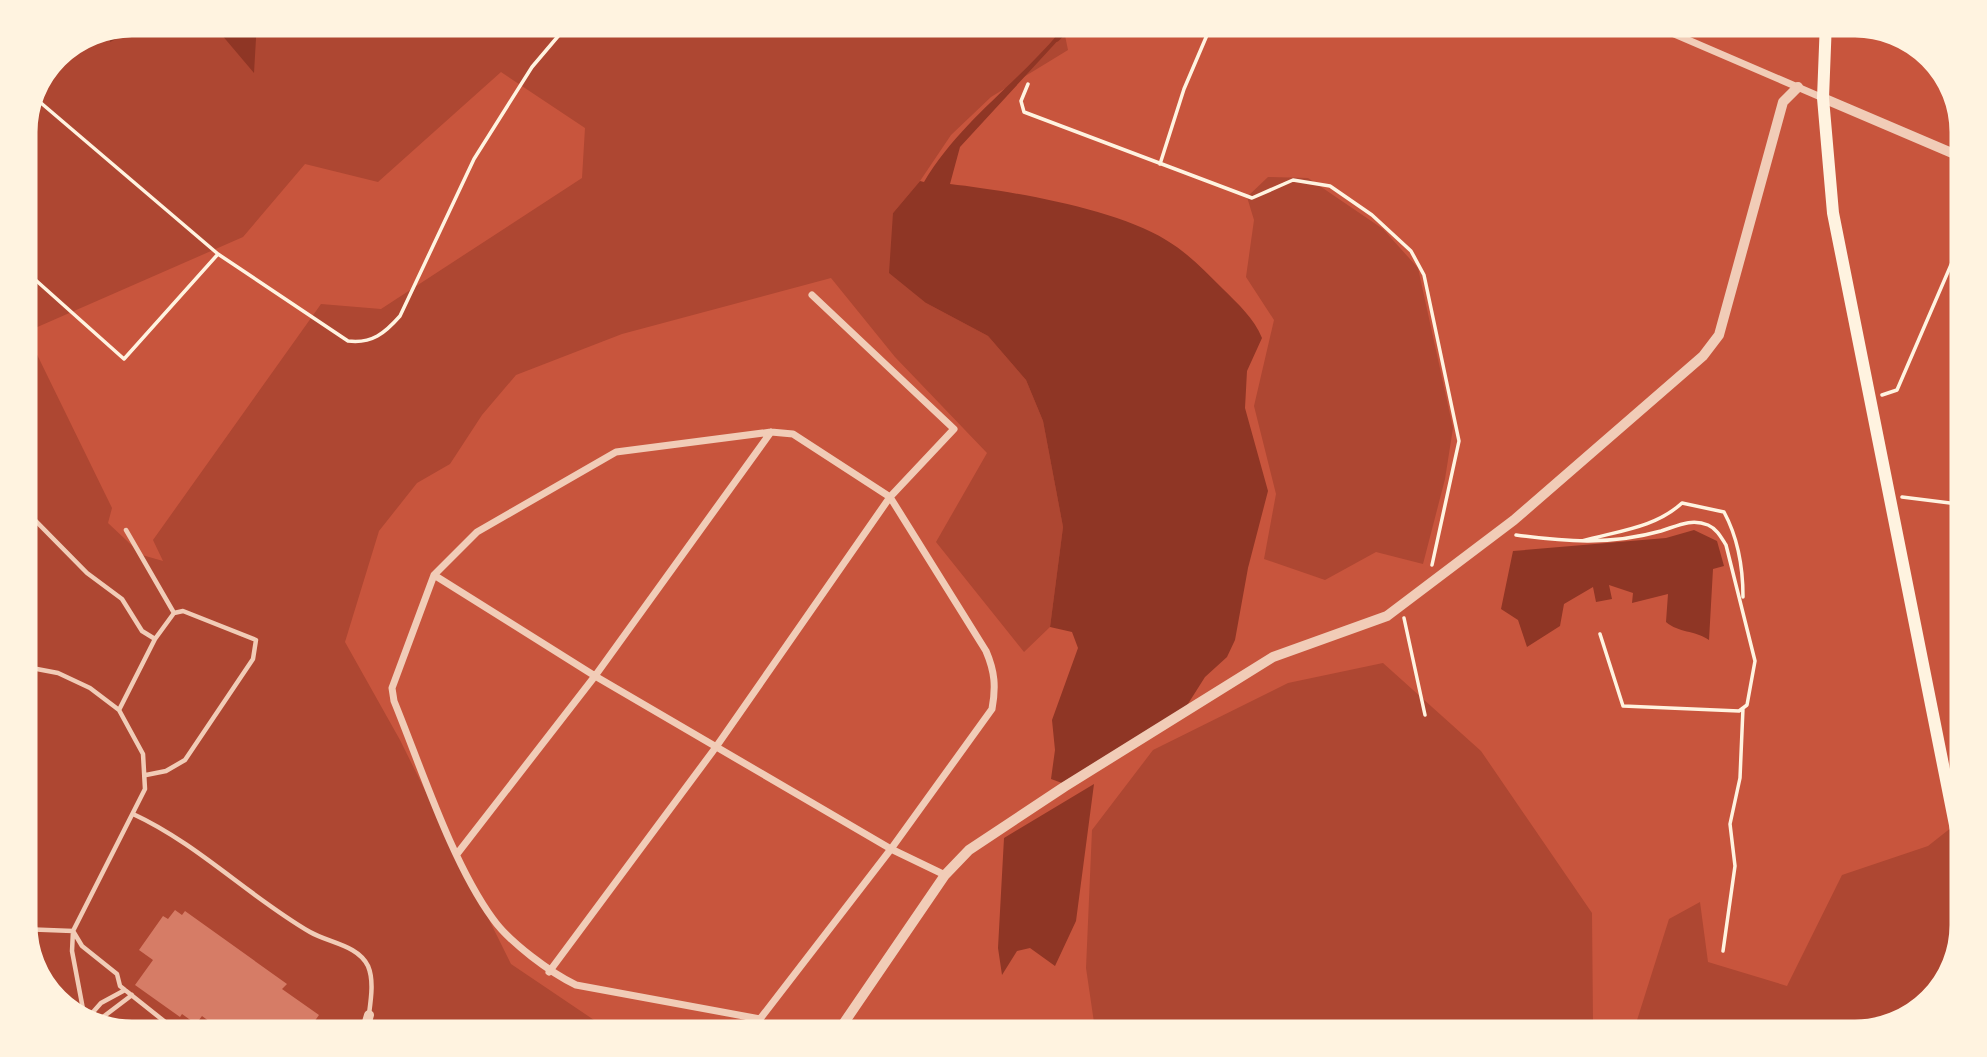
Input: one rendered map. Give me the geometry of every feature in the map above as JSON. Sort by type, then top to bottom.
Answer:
[{"type":"main road","points":[[1826,33],[1823,98],[1833,213],[1954,820]]},
{"type":"street","points":[[1672,33],[1954,154]]},
{"type":"street","points":[[843,1024],[945,875],[969,850],[1064,787],[1273,657],[1387,617],[1496,534],[1703,356],[1719,335],[1783,102],[1798,88]]},
{"type":"street","points":[[549,972],[716,747],[890,497],[954,429],[812,295]]},
{"type":"street","points":[[457,855],[595,677],[771,432]]},
{"type":"street","points":[[758,1024],[891,849],[992,709],[996,687],[994,670],[986,651],[890,497],[793,434],[771,432],[616,452],[477,532],[435,575],[392,688],[394,701],[457,855],[494,921],[549,972],[576,985],[760,1019]]},
{"type":"street","points":[[435,575],[595,677],[891,849],[945,875]]},
{"type":"street","points":[[366,1024],[369,1015]]},
{"type":"lane","points":[[33,518],[88,573],[122,600],[142,631],[155,639]]},
{"type":"lane","points":[[126,530],[174,613]]},
{"type":"lane","points":[[120,710],[155,639],[174,613],[183,611],[256,640],[253,659],[185,761],[166,771],[146,775]]},
{"type":"lane","points":[[33,668],[58,673],[90,688],[120,710],[143,754],[145,789],[73,931],[72,951],[84,1011]]},
{"type":"lane","points":[[133,813],[187,842],[269,908],[314,934],[353,950],[368,966],[372,989],[369,1015]]},
{"type":"lane","points":[[33,929],[73,931]]},
{"type":"lane","points":[[73,931],[82,946],[117,974],[120,986],[168,1024]]},
{"type":"lane","points":[[92,1015],[101,1003],[125,990]]},
{"type":"lane","points":[[101,1018],[132,995]]},
{"type":"path","points":[[39,101],[218,254],[348,341],[358,342],[382,337],[400,316],[474,159],[532,67],[561,33]]},
{"type":"path","points":[[1160,164],[1184,89],[1208,33]]},
{"type":"path","points":[[1028,84],[1021,101],[1024,112],[1252,198],[1293,180],[1330,186],[1372,215],[1411,251],[1424,275],[1459,441],[1454,475],[1431,559],[1434,581]]},
{"type":"path","points":[[33,278],[124,359],[218,254]]},
{"type":"path","points":[[1869,400],[1897,390],[1954,258]]},
{"type":"path","points":[[1889,496],[1954,504]]},
{"type":"path","points":[[1577,542],[1648,524],[1671,513],[1682,503],[1724,512],[1732,526],[1740,556],[1742,607]]},
{"type":"path","points":[[1496,534],[1577,542],[1628,539],[1683,522],[1707,525],[1726,545],[1755,661],[1747,705],[1739,711],[1623,706],[1600,634]]},
{"type":"path","points":[[1402,605],[1425,715]]},
{"type":"path","points":[[1723,951],[1735,866],[1730,824],[1740,778],[1743,708]]},
{"type":"shaded area","points":[[127,33],[110,42],[109,36]]},
{"type":"shaded area","points":[[132,33],[1064,33],[1068,50],[991,97],[951,135],[920,181],[893,213],[926,303],[988,336],[1026,380],[1043,421],[1063,527],[1050,627],[1024,652],[936,542],[987,453],[895,357],[831,278],[622,334],[516,375],[482,415],[450,464],[417,483],[379,531],[345,642],[400,740],[511,964],[594,1020],[590,1024],[132,1024],[113,1022],[88,1014],[58,990],[43,969],[33,931],[33,346],[112,508],[108,523],[142,555],[163,561],[153,540],[321,304],[381,309],[582,178],[585,128],[501,72],[378,182],[305,164],[243,237],[33,329],[33,126],[37,107],[50,77],[62,62],[94,41]]},
{"type":"shaded area","points":[[220,33],[256,33],[254,73]]},
{"type":"shaded area","points":[[1059,33],[1062,36],[960,147],[950,184],[1031,196],[1119,219],[1166,240],[1203,269],[1245,312],[1262,338],[1247,371],[1245,408],[1268,491],[1248,568],[1235,640],[1227,657],[1205,677],[1186,707],[1062,783],[1051,779],[1055,750],[1052,720],[1078,648],[1072,632],[1050,627],[1063,527],[1043,421],[1026,380],[988,336],[926,303],[889,273],[893,213],[920,181],[924,182],[970,123]]},
{"type":"shaded area","points":[[1268,177],[1308,178],[1383,229],[1418,268],[1453,428],[1445,479],[1423,564],[1376,552],[1325,580],[1264,559],[1276,494],[1254,406],[1274,320],[1246,277],[1254,220],[1247,197]]},
{"type":"shaded area","points":[[1694,530],[1717,541],[1724,566],[1713,569],[1709,640],[1666,622],[1668,594],[1632,603],[1633,593],[1609,585],[1612,599],[1596,602],[1593,587],[1564,604],[1560,626],[1527,647],[1518,620],[1501,609],[1513,551],[1666,538]]},
{"type":"shaded area","points":[[1383,663],[1481,751],[1592,913],[1592,1024],[1094,1024],[1086,968],[1092,830],[1153,750],[1288,683]]},
{"type":"shaded area","points":[[1094,784],[1076,921],[1055,966],[1030,948],[1017,951],[1002,975],[998,948],[1004,838]]},
{"type":"shaded area","points":[[1954,825],[1952,944],[1944,969],[1937,980],[1920,999],[1899,1014],[1855,1024],[1636,1024],[1669,919],[1700,902],[1708,962],[1787,986],[1842,875],[1928,846]]},
{"type":"building","points":[[175,910],[182,915],[185,911],[287,984],[282,989],[319,1015],[313,1024],[213,1024],[202,1016],[196,1024],[182,1014],[180,1017],[135,985],[153,960],[139,950],[163,916],[168,919]]},
{"type":"waterway","points":[[1057,39],[1061,33]]}]
